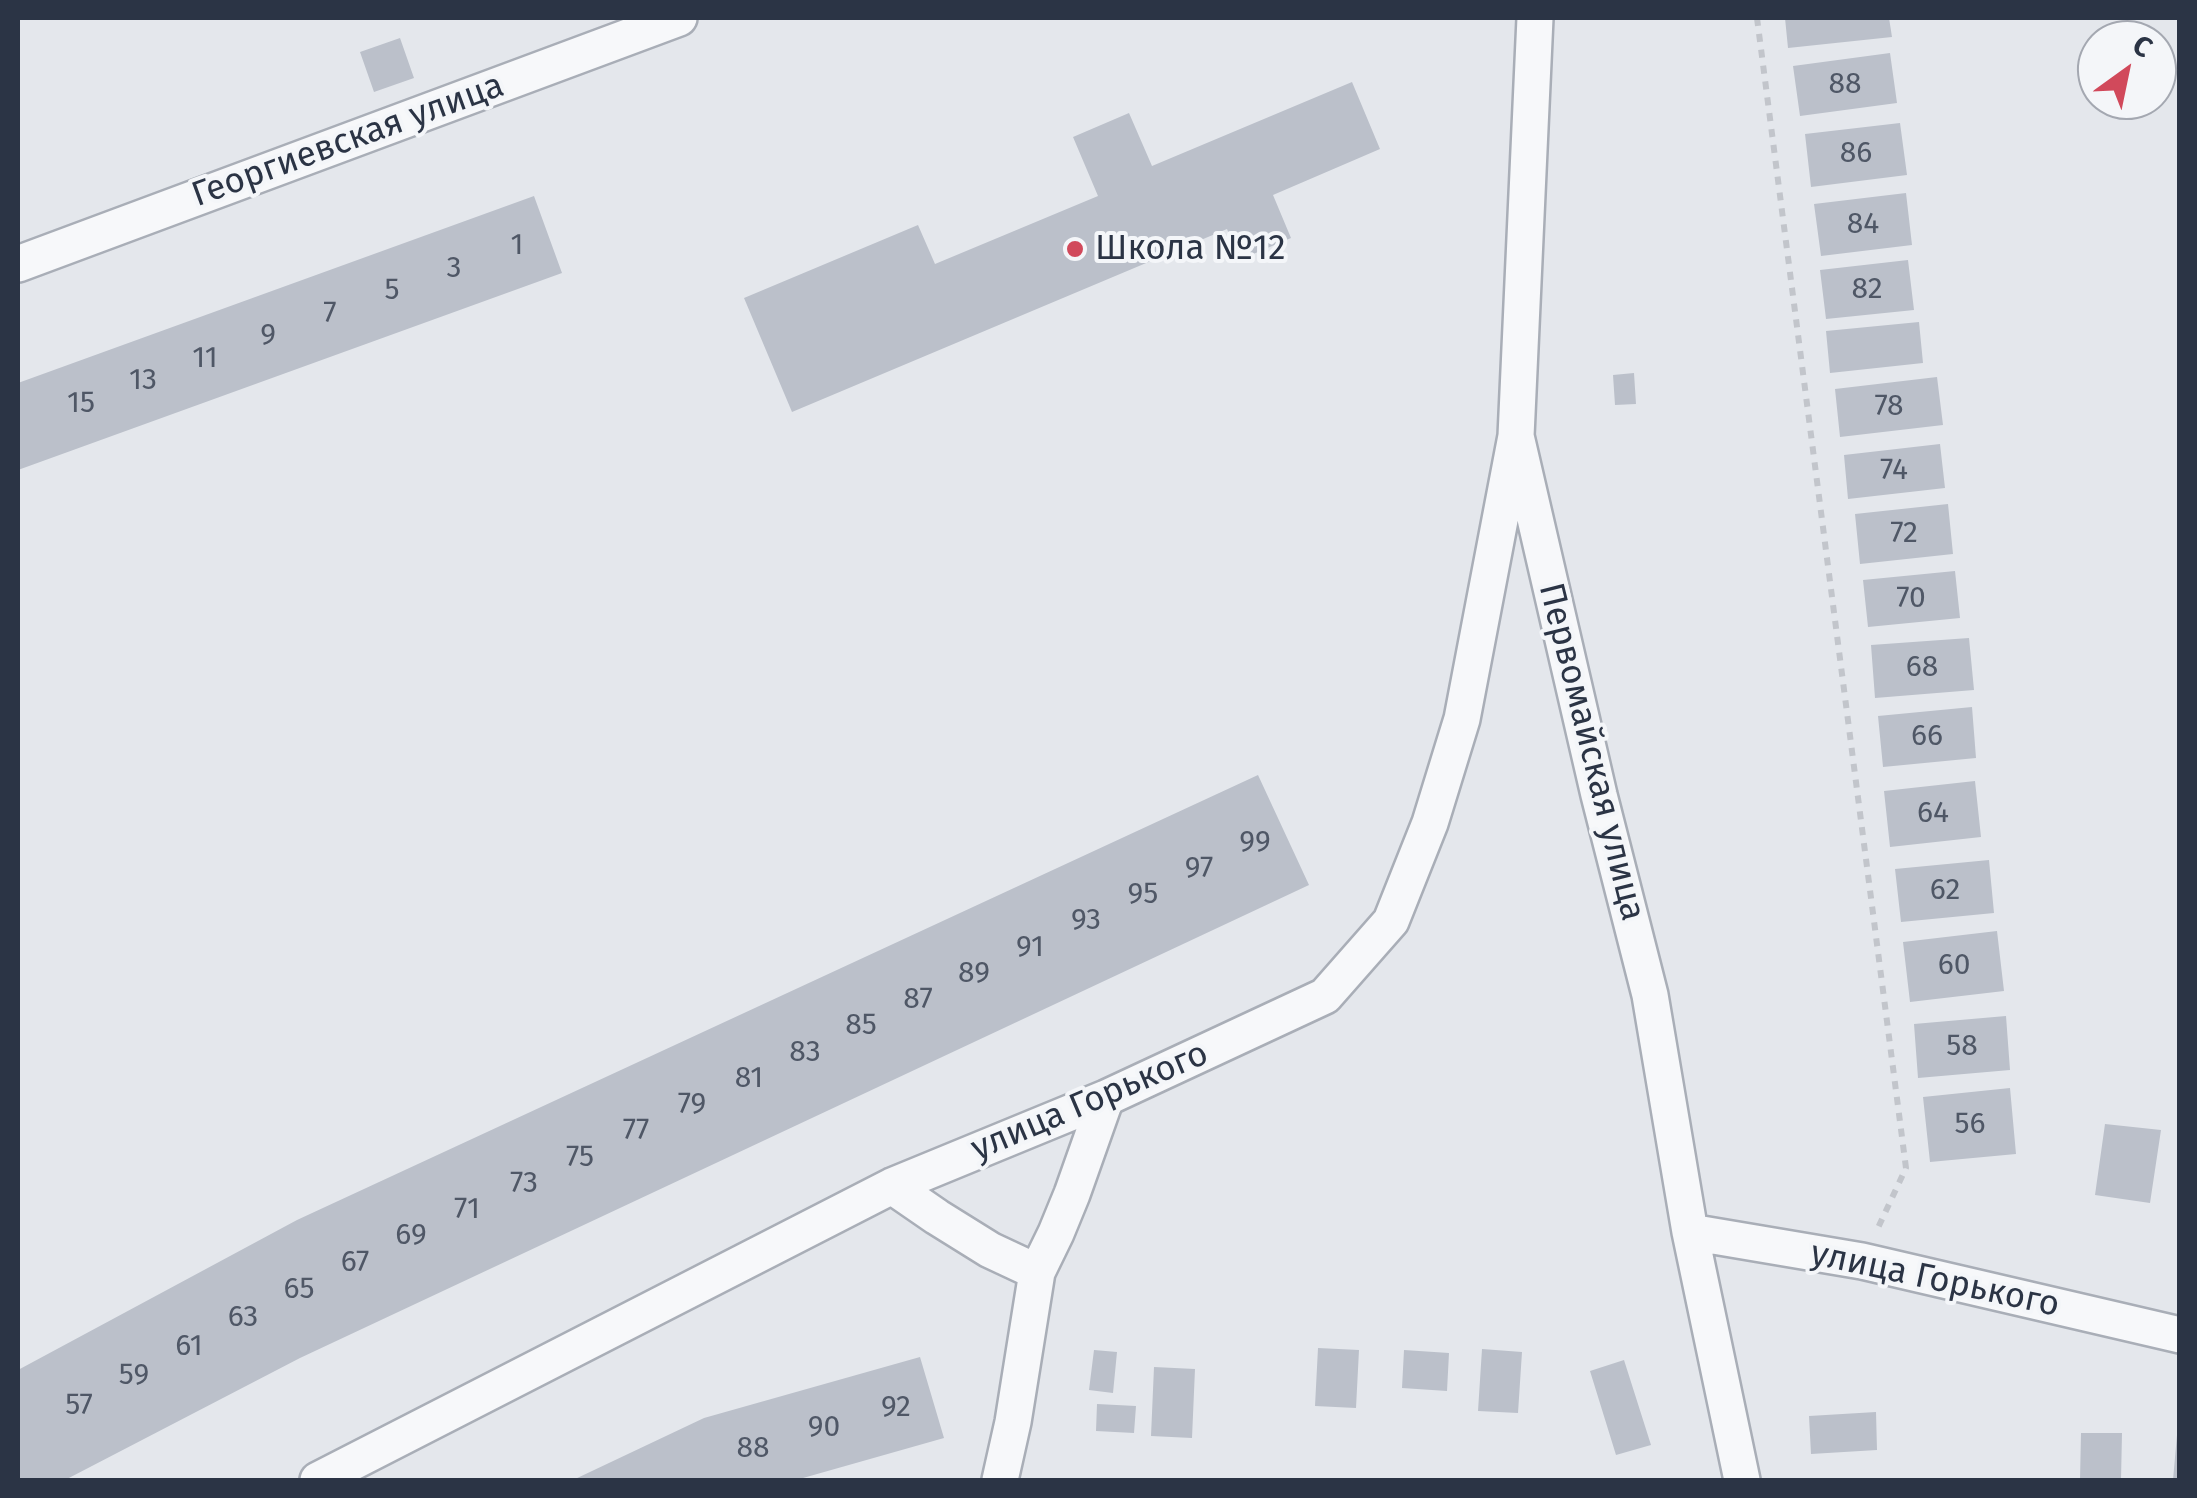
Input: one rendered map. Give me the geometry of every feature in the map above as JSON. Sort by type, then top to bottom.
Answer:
[{"type":"street","name":"Георгиевская улица","points":[[18,264],[679,18]]},
{"type":"street","name":"Первомайская улица","points":[[1535,18],[1516,436],[1650,996],[1690,1232],[1742,1480]]},
{"type":"street","name":"улица Горького","points":[[318,1480],[892,1186],[1106,1098],[1325,996],[1391,921],[1430,823],[1462,719],[1516,436]]},
{"type":"street","points":[[1000,1480],[1037,1272],[1072,1194],[1106,1098]]},
{"type":"street","points":[[892,1186],[990,1250],[1037,1272]]},
{"type":"street","name":"улица Горького","points":[[1690,1232],[1862,1261],[2180,1335]]},
{"type":"path","points":[[1757,18],[1906,1168],[1862,1261]]},
{"type":"building","points":[[1785,18],[1889,18],[1892,37],[1788,48]]},
{"type":"building","points":[[400,38],[414,78],[374,92],[360,52]]},
{"type":"building","points":[[1890,53],[1897,103],[1800,116],[1793,66]]},
{"type":"building","name":"Школа №12","points":[[1352,82],[1380,149],[1273,195],[1291,238],[1239,260],[1227,229],[792,412],[744,298],[918,225],[935,264],[1098,196],[1073,137],[1129,113],[1152,166]]},
{"type":"building","points":[[1900,123],[1907,175],[1811,187],[1805,134]]},
{"type":"building","points":[[1906,193],[1912,245],[1821,256],[1814,204]]},
{"type":"building","points":[[534,196],[562,273],[18,470],[18,383]]},
{"type":"building","points":[[1908,260],[1914,310],[1826,319],[1820,270]]},
{"type":"building","points":[[1919,322],[1923,363],[1830,373],[1826,331]]},
{"type":"building","points":[[1634,373],[1636,404],[1615,405],[1613,375]]},
{"type":"building","points":[[1937,377],[1943,425],[1840,437],[1835,389]]},
{"type":"building","points":[[1940,444],[1945,488],[1848,499],[1844,455]]},
{"type":"building","points":[[1948,504],[1953,554],[1860,564],[1855,514]]},
{"type":"building","points":[[1955,571],[1960,618],[1868,627],[1863,580]]},
{"type":"building","points":[[1969,638],[1974,690],[1875,698],[1871,645]]},
{"type":"building","points":[[1972,707],[1976,758],[1883,767],[1878,716]]},
{"type":"building","points":[[1258,775],[1309,885],[300,1358],[65,1480],[18,1480],[18,1370],[297,1220]]},
{"type":"building","points":[[1975,781],[1981,837],[1890,847],[1884,791]]},
{"type":"building","points":[[1989,860],[1994,913],[1901,922],[1895,869]]},
{"type":"building","points":[[1997,931],[2004,991],[1910,1002],[1903,942]]},
{"type":"building","points":[[2006,1016],[2010,1070],[1918,1078],[1914,1024]]},
{"type":"building","points":[[2010,1088],[2016,1154],[1930,1162],[1923,1097]]},
{"type":"building","points":[[2105,1124],[2161,1130],[2150,1203],[2095,1195]]},
{"type":"building","points":[[1318,1348],[1359,1350],[1356,1408],[1315,1406]]},
{"type":"building","points":[[1482,1349],[1522,1352],[1518,1413],[1478,1411]]},
{"type":"building","points":[[1094,1350],[1117,1352],[1113,1393],[1089,1390]]},
{"type":"building","points":[[1404,1350],[1449,1353],[1447,1391],[1402,1388]]},
{"type":"building","points":[[920,1357],[944,1438],[796,1480],[573,1480],[704,1418]]},
{"type":"building","points":[[1624,1360],[1651,1445],[1616,1455],[1590,1371]]},
{"type":"building","points":[[1154,1367],[1195,1369],[1192,1438],[1151,1436]]},
{"type":"building","points":[[1097,1404],[1136,1406],[1134,1433],[1096,1431]]},
{"type":"building","points":[[1876,1412],[1877,1450],[1811,1454],[1809,1416]]},
{"type":"building","points":[[2081,1433],[2122,1433],[2121,1480],[2080,1480]]},
{"type":"building","points":[[2177,1435],[2180,1480],[2173,1480]]},
{"type":"place","name":"Школа №12","points":[[1075,249]]}]
